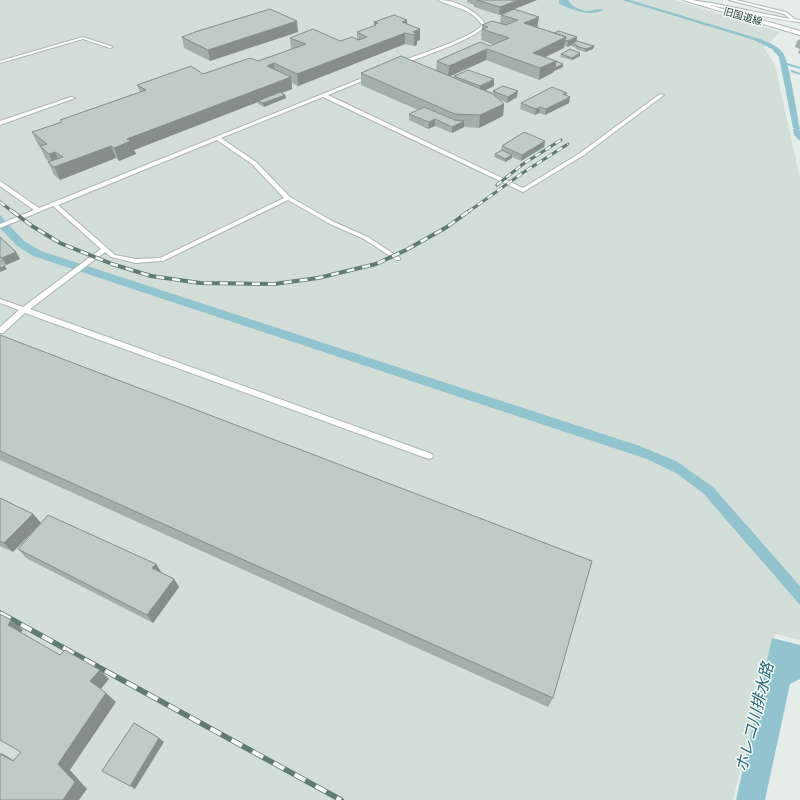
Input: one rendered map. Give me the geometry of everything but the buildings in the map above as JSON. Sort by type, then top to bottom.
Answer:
[{"type":"street","name":"旧国道線","points":[[688,1],[800,33]]},
{"type":"street","points":[[736,14],[761,19],[800,30]]},
{"type":"lane","points":[[395,66],[467,37],[480,30],[484,25],[480,18],[474,13],[440,0]]},
{"type":"lane","points":[[731,0],[785,13],[793,19]]},
{"type":"lane","points":[[688,1],[712,4],[782,19],[793,19],[800,21]]},
{"type":"lane","points":[[0,62],[83,38],[112,47]]},
{"type":"lane","points":[[0,226],[374,74]]},
{"type":"lane","points":[[324,95],[523,190],[582,154],[662,95]]},
{"type":"lane","points":[[0,122],[73,98]]},
{"type":"lane","points":[[217,138],[254,162],[288,198],[332,223],[366,238],[398,259]]},
{"type":"lane","points":[[0,184],[38,210]]},
{"type":"lane","points":[[54,204],[113,256],[136,261],[161,260],[288,198]]},
{"type":"lane","points":[[0,331],[24,310],[105,249]]},
{"type":"lane","points":[[0,301],[429,456]]},
{"type":"shaded area","points":[[0,0],[674,0],[780,32],[764,48],[775,65],[800,178],[800,640],[775,634],[733,800],[0,800]]},
{"type":"water","points":[[559,0],[568,0],[573,6],[585,11],[600,9],[604,10],[592,13],[581,12],[559,4]]},
{"type":"water","points":[[622,0],[630,0],[760,39],[778,48],[783,53],[788,66],[800,129],[797,129],[800,130],[800,141],[794,135],[793,129],[796,129],[793,128],[779,57],[772,49],[754,40]]},
{"type":"water","points":[[0,215],[24,241],[41,251],[640,446],[676,461],[713,487],[800,586],[800,605],[703,493],[676,473],[647,459],[33,256],[16,245],[0,228]]},
{"type":"water","points":[[772,638],[800,645],[800,679],[790,684],[765,800],[736,800]]},
{"type":"waterway","points":[[784,63],[800,68]]},
{"type":"waterway","points":[[792,71],[800,74]]},
{"type":"railway","points":[[497,185],[523,164],[561,140]]},
{"type":"railway","points":[[468,212],[524,172],[568,144]]},
{"type":"railway","points":[[0,202],[13,212]]},
{"type":"railway","points":[[12,211],[32,226],[60,243],[112,264],[151,276],[200,283],[274,284],[318,278],[376,264],[406,250],[447,227],[469,211]]},
{"type":"railway","points":[[0,613],[341,800]]},
{"type":"water label","name":"ホレコ川排水路","points":[[754,717]]}]
